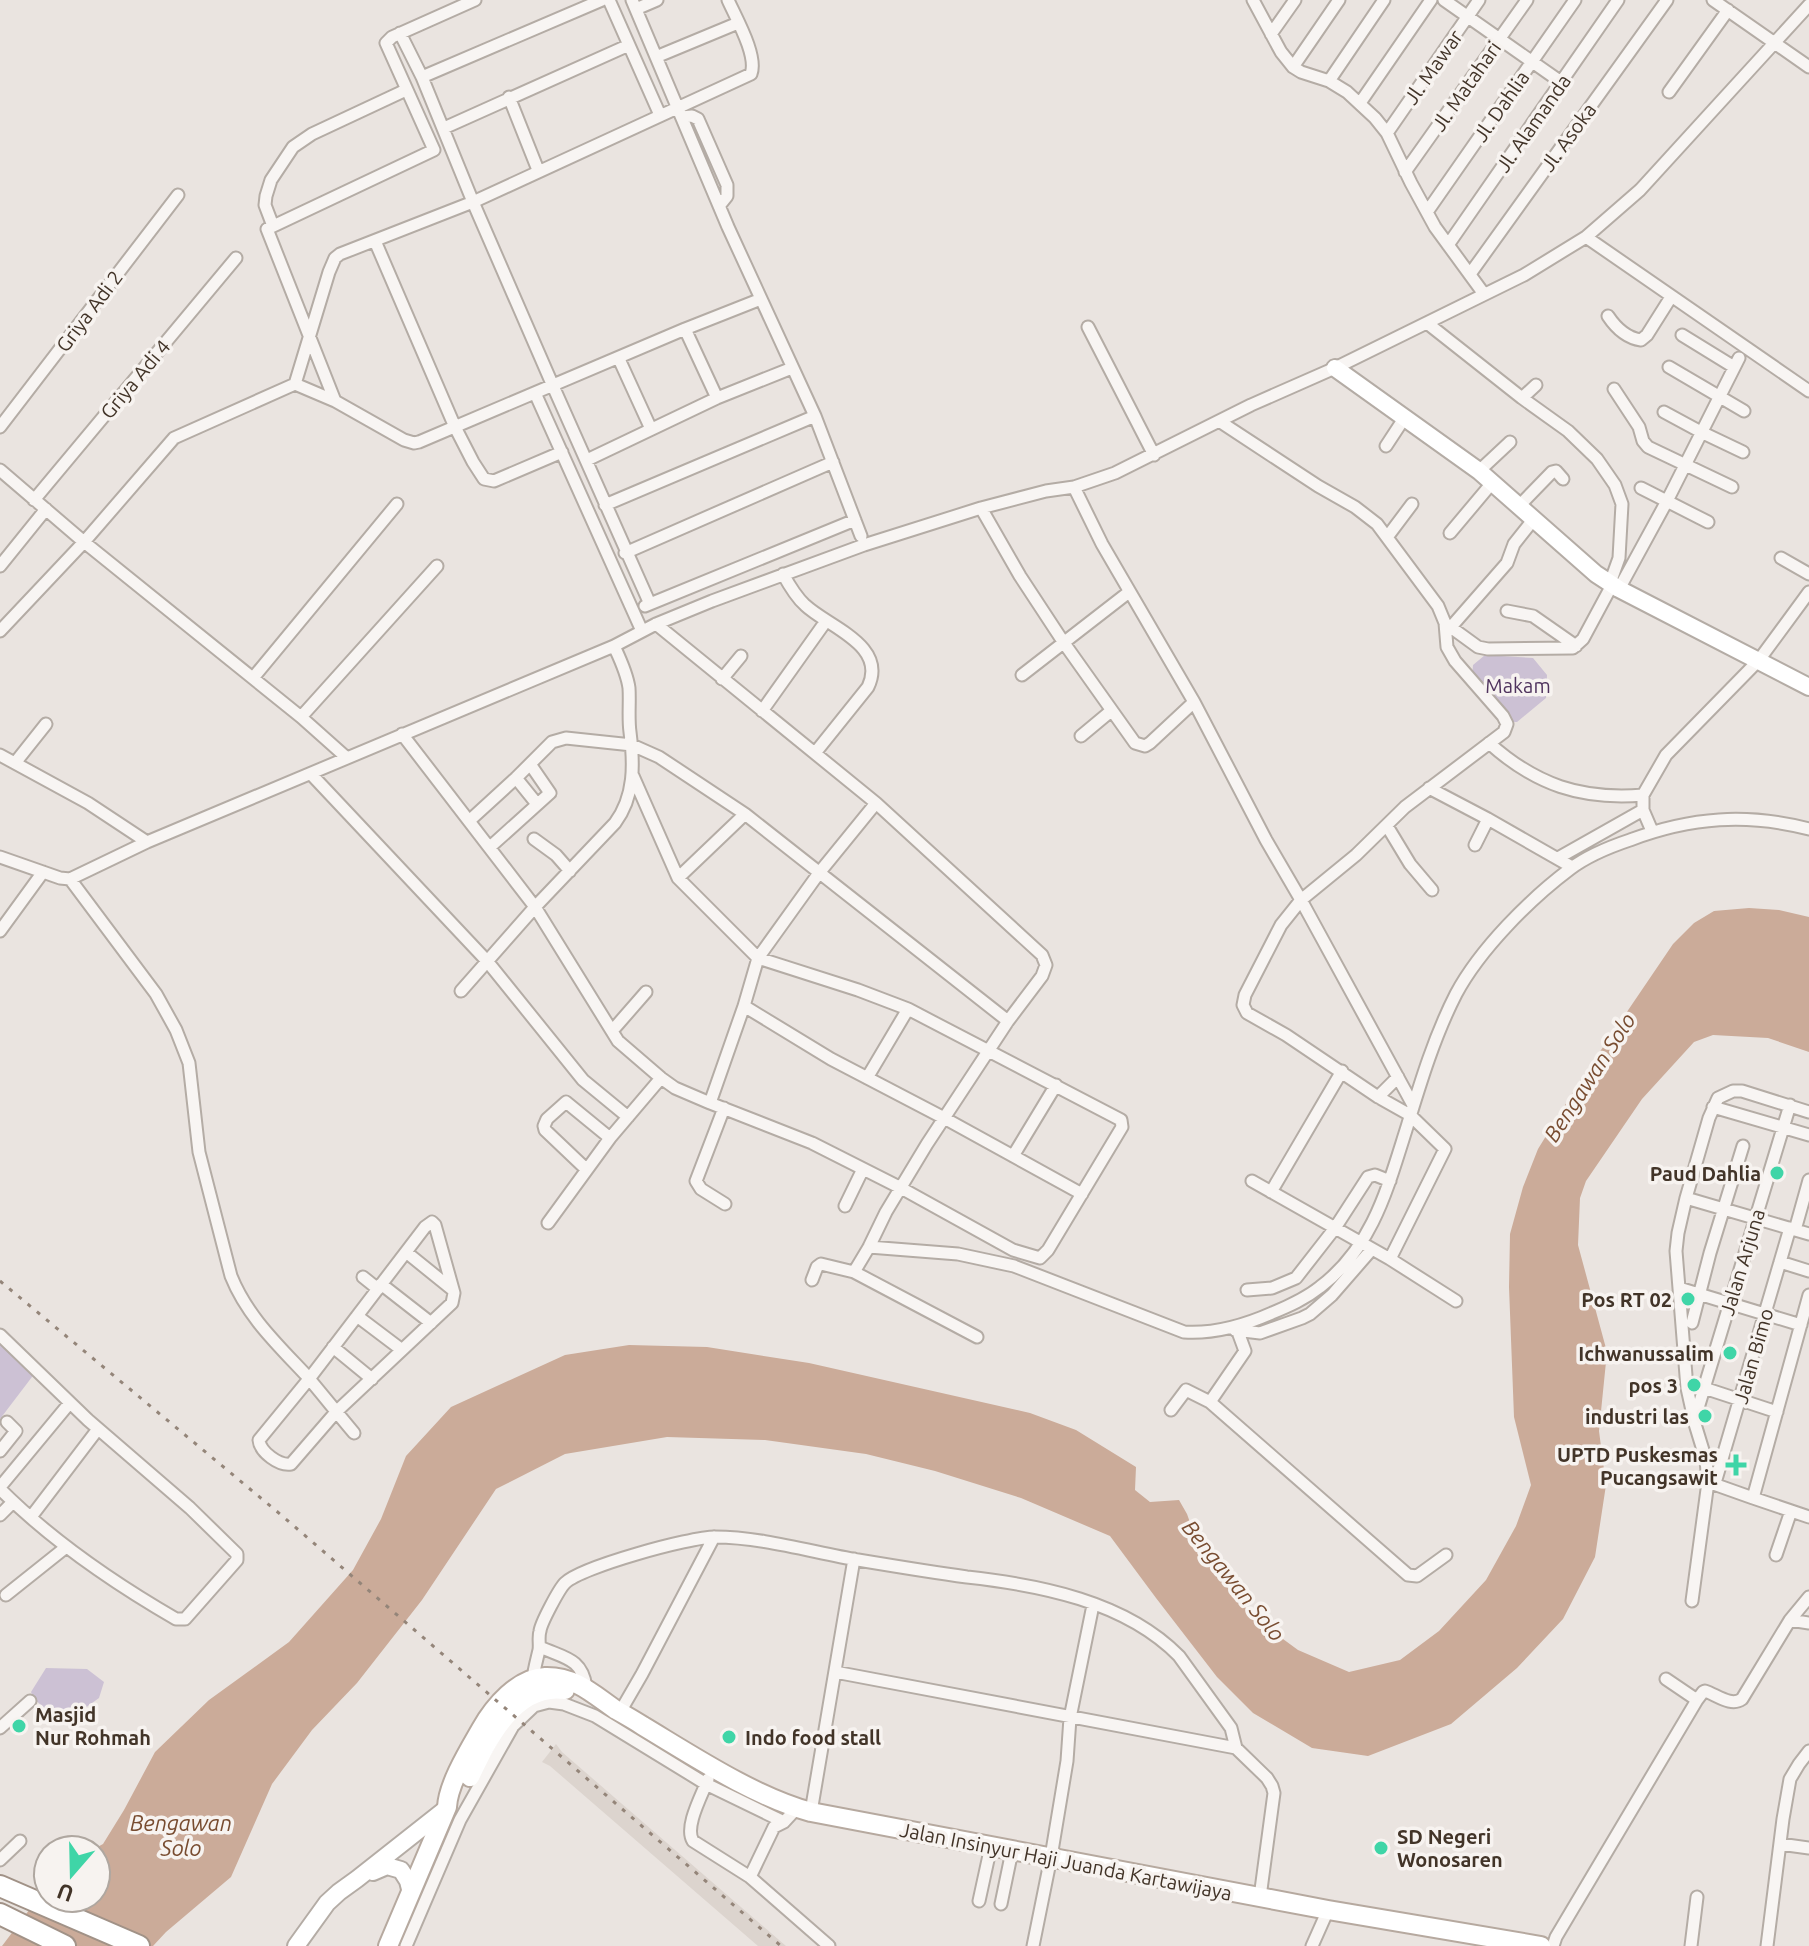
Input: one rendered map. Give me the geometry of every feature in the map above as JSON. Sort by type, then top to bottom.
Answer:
[{"type":"highway","points":[[0,1886],[139,1946]]},
{"type":"highway","points":[[0,1914],[65,1946]]},
{"type":"main road","name":"Jalan Insinyur Haji Juanda Kartawijaya","points":[[393,1945],[447,1807],[450,1792],[484,1724],[510,1694],[526,1682],[545,1677],[586,1687],[709,1776],[797,1814],[1051,1857],[1328,1910],[1458,1939],[1541,1946]]},
{"type":"main road","name":"Jalan Insinyur Haji Juanda Kartawijaya","points":[[447,1807],[472,1786],[493,1735],[502,1722],[534,1693],[548,1689],[567,1690],[618,1710]]},
{"type":"street","points":[[434,150],[386,43],[387,39],[475,0]]},
{"type":"street","points":[[422,77],[602,0]]},
{"type":"street","points":[[609,0],[660,115]]},
{"type":"street","points":[[657,0],[634,4],[719,206],[815,416],[861,536]]},
{"type":"street","points":[[295,384],[329,272],[340,254],[473,202],[660,115],[680,112],[751,74],[752,57],[728,0]]},
{"type":"street","points":[[1253,0],[1281,52],[1293,67],[1329,81],[1347,92],[1387,133],[1427,212],[1484,294]]},
{"type":"street","points":[[1271,34],[1295,0]]},
{"type":"street","points":[[1293,67],[1339,0]]},
{"type":"street","points":[[1329,81],[1384,0]]},
{"type":"street","points":[[1360,103],[1431,0]]},
{"type":"street","points":[[1444,0],[1561,82]]},
{"type":"street","name":"Jl. Mawar","points":[[1387,133],[1479,0]]},
{"type":"street","name":"Jl. Matahari","points":[[1405,172],[1527,0]]},
{"type":"street","name":"Jl. Dahlia","points":[[1427,212],[1575,0]]},
{"type":"street","name":"Jl. Alamanda","points":[[1448,245],[1618,0]]},
{"type":"street","name":"Jl. Asoka","points":[[1470,274],[1667,0]]},
{"type":"street","points":[[1713,0],[1809,67]]},
{"type":"street","points":[[0,857],[70,879],[147,842],[614,646],[656,624],[783,574],[981,508],[1074,487],[1154,455],[1524,275],[1586,237],[1640,190],[1809,5]]},
{"type":"street","points":[[1669,92],[1728,10]]},
{"type":"street","points":[[656,57],[738,23]]},
{"type":"street","points":[[400,33],[422,77],[473,202],[650,604]]},
{"type":"street","points":[[444,128],[629,45]]},
{"type":"street","points":[[273,226],[265,205],[266,196],[271,180],[293,147],[312,134],[406,90]]},
{"type":"street","points":[[509,97],[538,170]]},
{"type":"street","points":[[335,401],[267,229],[450,144]]},
{"type":"street","name":"Griya Adi 2","points":[[0,427],[178,195]]},
{"type":"street","points":[[1586,237],[1809,391]]},
{"type":"street","points":[[375,241],[455,427],[487,481],[494,481],[562,452]]},
{"type":"street","name":"Griya Adi 4","points":[[34,500],[236,258]]},
{"type":"street","points":[[1608,316],[1621,331],[1641,340],[1671,297]]},
{"type":"street","points":[[0,631],[84,542],[174,438],[295,384],[335,401],[414,443],[761,299]]},
{"type":"street","points":[[1427,323],[1568,431],[1597,459],[1615,485],[1622,504],[1614,585]]},
{"type":"street","points":[[1088,327],[1154,455]]},
{"type":"street","points":[[685,329],[717,398]]},
{"type":"street","points":[[1219,421],[1377,524],[1438,606],[1448,625],[1478,647],[1568,648],[1576,646],[1583,639],[1667,501],[1736,363],[1682,335]]},
{"type":"street","points":[[619,359],[651,429]]},
{"type":"street","points":[[1669,367],[1744,411]]},
{"type":"street","points":[[587,460],[717,398],[792,368]]},
{"type":"street","points":[[1335,368],[1486,477],[1596,574],[1809,687]]},
{"type":"street","points":[[1522,398],[1536,385]]},
{"type":"street","points":[[1614,389],[1639,427],[1645,444],[1684,466],[1732,487]]},
{"type":"street","points":[[535,393],[642,631]]},
{"type":"street","points":[[1664,412],[1743,452]]},
{"type":"street","points":[[605,505],[815,416]]},
{"type":"street","points":[[1386,446],[1405,417]]},
{"type":"street","points":[[1450,533],[1510,442]]},
{"type":"street","points":[[625,553],[833,462]]},
{"type":"street","points":[[0,470],[347,758]]},
{"type":"street","points":[[1519,506],[1552,472],[1556,471],[1563,479]]},
{"type":"street","points":[[1074,487],[1102,544],[1194,702],[1266,840],[1398,1077],[1412,1110],[1445,1149],[1390,1259]]},
{"type":"street","points":[[1641,488],[1708,522]]},
{"type":"street","points":[[253,678],[397,504]]},
{"type":"street","points":[[1388,536],[1412,504]]},
{"type":"street","points":[[981,508],[1020,576],[1131,740],[1145,746],[1194,702]]},
{"type":"street","points":[[0,566],[46,509]]},
{"type":"street","points":[[634,611],[855,520]]},
{"type":"street","points":[[1412,1110],[1378,1097],[1286,1035],[1247,1013],[1243,1005],[1245,995],[1276,933],[1301,900],[1429,788],[1504,732],[1507,721],[1455,661],[1445,639],[1448,625],[1507,563],[1514,544],[1533,520]]},
{"type":"street","points":[[1781,558],[1809,574]]},
{"type":"street","points":[[301,717],[437,566]]},
{"type":"street","points":[[783,574],[805,605],[856,640],[871,664],[872,675],[868,687],[815,753]]},
{"type":"street","points":[[1022,675],[1129,592]]},
{"type":"street","points":[[1652,831],[1643,810],[1643,795],[1666,755],[1759,660],[1809,592]]},
{"type":"street","points":[[1507,611],[1533,616],[1576,646]]},
{"type":"street","points":[[762,711],[826,621]]},
{"type":"street","points":[[656,624],[876,803],[1042,955],[1046,965],[1042,976],[1008,1021],[944,1118],[886,1212],[854,1272]]},
{"type":"street","points":[[461,991],[625,808],[633,776],[629,684],[614,646]]},
{"type":"street","points":[[722,679],[741,656]]},
{"type":"street","points":[[1081,736],[1111,711]]},
{"type":"street","points":[[15,763],[46,724]]},
{"type":"street","points":[[402,734],[535,907],[618,1041],[661,1078],[710,1103],[812,1143],[1013,1250],[1042,1257],[1122,1127],[1118,1117],[908,1009],[758,958],[678,878],[633,776]]},
{"type":"street","points":[[469,821],[552,742],[566,738],[632,745],[659,757],[745,814],[1008,1021]]},
{"type":"street","points":[[1489,743],[1527,773],[1571,791],[1607,797],[1643,795]]},
{"type":"street","points":[[0,755],[88,803],[147,842]]},
{"type":"street","points":[[490,847],[550,791],[530,764]]},
{"type":"street","points":[[311,774],[487,961],[583,1080],[628,1117]]},
{"type":"street","points":[[516,778],[537,804]]},
{"type":"street","points":[[1429,788],[1572,867]]},
{"type":"street","points":[[710,1103],[758,958],[819,873],[876,803]]},
{"type":"street","points":[[1558,858],[1643,810]]},
{"type":"street","points":[[678,878],[745,814]]},
{"type":"street","points":[[1475,845],[1488,819]]},
{"type":"street","points":[[869,1247],[958,1254],[1014,1266],[1184,1332],[1235,1330],[1260,1333],[1310,1314],[1332,1295],[1366,1246],[1436,1037],[1465,979],[1493,941],[1572,867],[1652,831],[1727,819],[1762,819],[1809,829]]},
{"type":"street","points":[[1387,826],[1410,864],[1432,890]]},
{"type":"street","points":[[534,839],[556,855],[570,871]]},
{"type":"street","points":[[0,931],[4,917],[43,872]]},
{"type":"street","points":[[70,879],[156,994],[176,1030],[189,1063],[199,1152],[237,1291],[267,1335],[354,1433]]},
{"type":"street","points":[[612,1031],[646,992]]},
{"type":"street","points":[[744,1006],[831,1059],[1082,1194]]},
{"type":"street","points":[[867,1078],[908,1009]]},
{"type":"street","points":[[1271,1192],[1342,1071]]},
{"type":"street","points":[[1378,1097],[1398,1077]]},
{"type":"street","points":[[548,1223],[610,1138],[661,1078]]},
{"type":"street","points":[[1013,1156],[1056,1085]]},
{"type":"street","points":[[1692,1601],[1711,1482],[1687,1388],[1676,1251],[1686,1198],[1718,1098],[1742,1091],[1809,1112]]},
{"type":"street","points":[[586,1169],[545,1130],[547,1119],[566,1102],[610,1138]]},
{"type":"street","name":"Jalan Arjuna","points":[[1694,1420],[1790,1105]]},
{"type":"street","points":[[1713,1107],[1809,1135]]},
{"type":"street","points":[[724,1108],[696,1181],[701,1189],[725,1204]]},
{"type":"street","points":[[1692,1323],[1722,1210],[1743,1146]]},
{"type":"street","points":[[845,1206],[863,1169]]},
{"type":"street","points":[[1247,1290],[1272,1288],[1296,1278],[1335,1228],[1368,1177],[1375,1175],[1390,1181]]},
{"type":"street","name":"Jalan Bimo","points":[[1711,1482],[1809,1180]]},
{"type":"street","points":[[1252,1181],[1390,1259],[1456,1301]]},
{"type":"street","points":[[1686,1198],[1809,1234]]},
{"type":"street","points":[[434,1222],[455,1297],[452,1303],[336,1412],[291,1464],[283,1465],[260,1446],[260,1438],[406,1252],[425,1227],[434,1222]]},
{"type":"street","points":[[1235,1330],[1299,1302],[1366,1246]]},
{"type":"street","points":[[1013,1250],[1014,1266]]},
{"type":"street","points":[[406,1252],[453,1290]]},
{"type":"street","points":[[1780,1262],[1809,1271]]},
{"type":"street","points":[[812,1280],[821,1264],[854,1272],[977,1337]]},
{"type":"street","points":[[363,1277],[431,1323]]},
{"type":"street","points":[[1679,1288],[1801,1325]]},
{"type":"street","points":[[1753,1498],[1809,1295]]},
{"type":"street","points":[[1290,1322],[1299,1302]]},
{"type":"street","points":[[357,1316],[402,1350]]},
{"type":"street","points":[[1235,1330],[1245,1351]]},
{"type":"street","points":[[1210,1402],[1260,1333]]},
{"type":"street","points":[[0,1335],[98,1429],[190,1508],[237,1554],[237,1560],[185,1619],[167,1614],[90,1566],[65,1548],[0,1488],[68,1405]]},
{"type":"street","points":[[333,1347],[372,1379]]},
{"type":"street","points":[[1704,1388],[1777,1412]]},
{"type":"street","points":[[1171,1410],[1186,1390],[1210,1402],[1408,1575],[1417,1576],[1446,1555]]},
{"type":"street","points":[[0,1451],[16,1432],[7,1422]]},
{"type":"street","points":[[31,1517],[98,1429]]},
{"type":"street","points":[[1711,1482],[1809,1517]]},
{"type":"street","points":[[0,1515],[13,1502]]},
{"type":"street","points":[[1776,1555],[1791,1511]]},
{"type":"street","points":[[618,1710],[642,1674],[714,1537]]},
{"type":"street","points":[[533,1679],[541,1628],[560,1589],[568,1580],[681,1541],[714,1537],[770,1543],[1046,1589],[1120,1615],[1169,1646],[1231,1728],[1236,1748],[1267,1778],[1274,1793],[1260,1897]]},
{"type":"street","points":[[6,1595],[65,1548]]},
{"type":"street","points":[[750,1877],[774,1827],[797,1814],[835,1672],[854,1559]]},
{"type":"street","points":[[1809,1597],[1809,1614]]},
{"type":"street","points":[[1553,1946],[1697,1700],[1705,1691],[1735,1703],[1742,1699],[1790,1620],[1809,1597]]},
{"type":"street","points":[[1033,1946],[1067,1761],[1070,1718],[1093,1605]]},
{"type":"street","points":[[1790,1620],[1809,1623]]},
{"type":"street","points":[[540,1647],[575,1662],[584,1676],[586,1687]]},
{"type":"street","points":[[835,1672],[1236,1748]]},
{"type":"street","points":[[1666,1679],[1697,1700]]},
{"type":"street","points":[[0,1728],[30,1701]]},
{"type":"street","points":[[393,1945],[460,1820],[472,1786],[513,1726],[534,1706],[549,1702],[564,1704],[595,1716],[709,1776],[689,1831],[693,1841],[750,1877],[829,1946]]},
{"type":"street","points":[[1767,1946],[1790,1779],[1809,1751]]},
{"type":"street","points":[[296,1946],[327,1903],[447,1807]]},
{"type":"street","points":[[0,1860],[20,1841]]},
{"type":"street","points":[[1780,1844],[1809,1848]]},
{"type":"street","points":[[979,1901],[991,1846]]},
{"type":"street","points":[[1001,1904],[1012,1851]]},
{"type":"street","points":[[357,1879],[387,1866],[397,1868],[404,1873],[411,1893]]},
{"type":"street","points":[[1691,1946],[1697,1897]]},
{"type":"street","points":[[1312,1946],[1328,1910]]},
{"type":"shaded area","points":[[556,1744],[786,1946],[758,1946],[542,1762]]},
{"type":"green space","name":"Makam","points":[[1485,655],[1533,658],[1547,675],[1546,698],[1513,722],[1472,677],[1473,665]]},
{"type":"green space","points":[[0,1343],[35,1373],[0,1419]]},
{"type":"green space","points":[[46,1668],[87,1669],[104,1682],[99,1698],[81,1711],[70,1708],[54,1716],[34,1699],[31,1692]]},
{"type":"water","name":"Bengawan Solo","points":[[1749,908],[1779,910],[1809,917],[1809,1052],[1768,1038],[1713,1035],[1694,1042],[1642,1099],[1586,1181],[1580,1198],[1578,1245],[1607,1352],[1599,1431],[1606,1485],[1595,1557],[1563,1619],[1517,1668],[1451,1724],[1368,1756],[1312,1748],[1253,1713],[1217,1677],[1110,1536],[1021,1498],[935,1471],[866,1454],[765,1440],[667,1437],[565,1454],[496,1489],[422,1600],[357,1683],[312,1730],[272,1784],[231,1877],[153,1946],[2,1946],[32,1906],[32,1914],[112,1914],[112,1834],[109,1834],[155,1752],[209,1700],[289,1642],[353,1570],[381,1519],[406,1456],[451,1407],[565,1355],[629,1345],[707,1347],[809,1363],[1030,1413],[1076,1430],[1136,1467],[1135,1490],[1150,1502],[1179,1500],[1199,1548],[1233,1595],[1261,1623],[1298,1650],[1349,1672],[1400,1660],[1439,1631],[1486,1580],[1516,1526],[1531,1485],[1514,1417],[1510,1234],[1538,1149],[1673,944],[1694,923],[1714,911]]},
{"type":"railway","points":[[0,1281],[280,1514],[781,1946]]},
{"type":"place","name":"Paud Dahlia","points":[[1777,1173]]},
{"type":"place","name":"Pos RT 02","points":[[1688,1299]]},
{"type":"place","name":"Ichwanussalim","points":[[1730,1353]]},
{"type":"place","name":"pos 3","points":[[1694,1385]]},
{"type":"place","name":"industri las","points":[[1705,1416]]},
{"type":"place","name":"UPTD Puskesmas Pucangsawit","points":[[1736,1465]]},
{"type":"place","name":"Masjid Nur Rohmah","points":[[19,1726]]},
{"type":"place","name":"Indo food stall","points":[[729,1737]]},
{"type":"place","name":"SD Negeri Wonosaren","points":[[1381,1848]]}]
